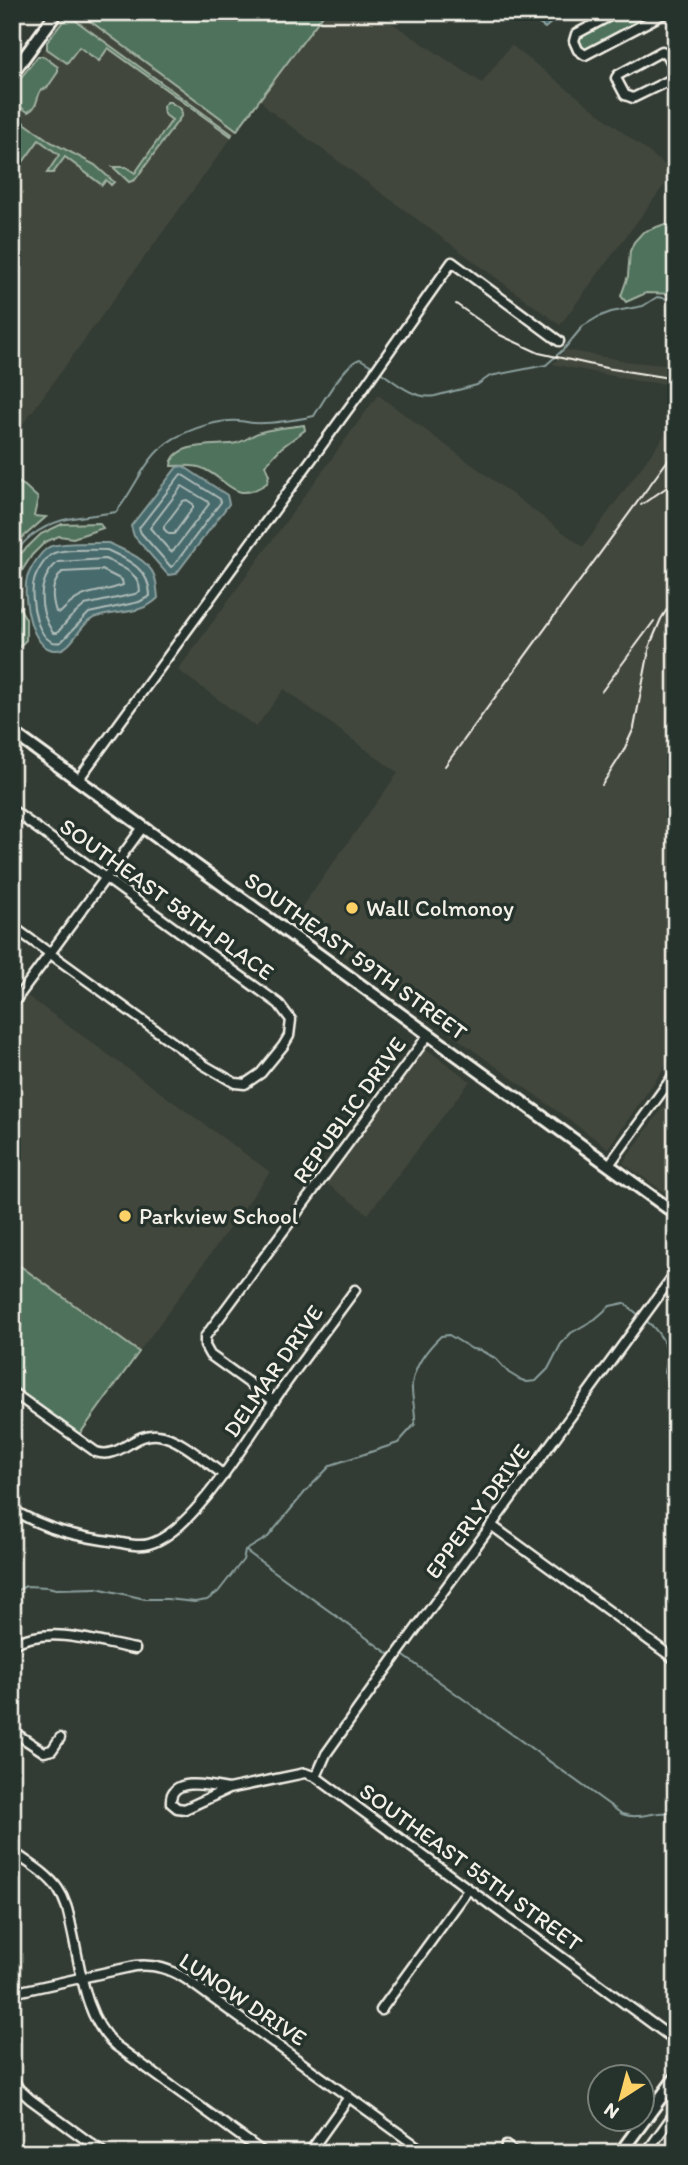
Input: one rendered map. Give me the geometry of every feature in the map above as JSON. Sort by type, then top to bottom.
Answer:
[{"type":"main road","points":[[12,74],[57,12]]},
{"type":"main road","name":"SOUTHEAST 59TH STREET","points":[[12,732],[676,1214]]},
{"type":"main road","points":[[620,2153],[676,2077]]},
{"type":"street","points":[[617,12],[576,34],[574,41],[578,50],[585,55],[667,12]]},
{"type":"street","points":[[676,71],[663,51],[616,78],[625,95],[633,98],[676,77]]},
{"type":"street","points":[[78,779],[362,390],[452,262],[559,341]]},
{"type":"street","name":"SOUTHEAST 58TH PLACE","points":[[12,810],[279,1004],[288,1014],[291,1025],[289,1036],[261,1073],[245,1084],[235,1083],[204,1065],[50,954]]},
{"type":"street","points":[[12,1005],[143,827]]},
{"type":"street","points":[[12,926],[50,954]]},
{"type":"street","name":"REPUBLIC DRIVE","points":[[274,1401],[211,1355],[205,1346],[205,1337],[429,1034]]},
{"type":"street","points":[[609,1166],[676,1072]]},
{"type":"street","name":"EPPERLY DRIVE","points":[[316,1777],[323,1760],[342,1732],[676,1272]]},
{"type":"street","name":"DELMAR DRIVE","points":[[12,1508],[33,1521],[83,1538],[147,1545],[161,1540],[185,1520],[224,1475],[355,1290]]},
{"type":"street","points":[[12,1392],[96,1452],[112,1454],[142,1436],[160,1435],[172,1439],[224,1475]]},
{"type":"street","points":[[491,1525],[676,1660]]},
{"type":"street","points":[[12,1644],[42,1636],[68,1635],[135,1649]]},
{"type":"street","points":[[12,1731],[44,1752],[52,1749],[60,1738]]},
{"type":"street","points":[[228,1789],[185,1785],[174,1790],[170,1803],[185,1809],[228,1789],[305,1773],[316,1777]]},
{"type":"street","name":"SOUTHEAST 55TH STREET","points":[[316,1777],[676,2041]]},
{"type":"street","points":[[12,1852],[49,1879],[66,1904],[95,2020],[109,2039],[264,2153]]},
{"type":"street","points":[[381,2010],[468,1890]]},
{"type":"street","name":"LUNOW DRIVE","points":[[12,1993],[146,1965],[175,1972],[426,2153]]},
{"type":"street","points":[[12,2078],[30,2099],[104,2153]]},
{"type":"street","points":[[309,2153],[349,2097]]},
{"type":"street","points":[[646,2153],[675,2113],[658,2101]]},
{"type":"street","points":[[506,2146],[515,2153]]},
{"type":"shaded area","points":[[70,12],[78,12],[237,130],[12,439],[12,94]]},
{"type":"shaded area","points":[[325,12],[375,12],[482,83],[511,45],[674,172],[560,325],[268,109],[260,99]]},
{"type":"shaded area","points":[[566,350],[631,362],[676,366],[676,385],[638,381],[553,364]]},
{"type":"shaded area","points":[[378,395],[583,547],[676,420],[676,1051],[608,1148],[293,919],[398,773],[284,689],[256,727],[178,670]]},
{"type":"shaded area","name":"Parkview School","points":[[26,995],[270,1172],[139,1352],[12,1260],[12,1014]]},
{"type":"shaded area","points":[[425,1048],[470,1081],[368,1214],[326,1183]]},
{"type":"shaded area","points":[[676,1089],[676,1200],[623,1163]]},
{"type":"green space","points":[[78,12],[325,12],[237,130]]},
{"type":"green space","points":[[619,12],[662,12],[585,53],[575,37]]},
{"type":"green space","points":[[68,15],[232,134],[231,136],[108,48],[99,61],[79,47],[67,63],[47,49],[47,42]]},
{"type":"green space","points":[[38,56],[43,56],[58,67],[58,72],[47,88],[41,90],[35,105],[28,112],[12,102],[12,89]]},
{"type":"green space","points":[[167,102],[181,109],[182,115],[135,180],[129,182],[113,167],[126,167],[135,173],[172,120],[164,114],[163,106]]},
{"type":"green space","points":[[12,114],[51,142],[95,165],[114,182],[111,185],[106,180],[102,185],[65,157],[53,173],[47,173],[59,155],[39,140],[23,162],[12,154]]},
{"type":"green space","points":[[662,225],[676,226],[676,294],[646,293],[626,302],[621,296],[628,276],[630,251],[634,242],[643,232]]},
{"type":"green space","points":[[304,425],[305,430],[281,448],[265,465],[269,475],[267,483],[247,492],[234,489],[201,467],[171,466],[174,458],[188,448],[237,443],[261,432]]},
{"type":"green space","points":[[12,479],[38,498],[34,516],[46,517],[12,547]]},
{"type":"green space","points":[[99,523],[103,528],[73,538],[59,536],[45,542],[32,555],[12,586],[12,562],[41,534],[62,524]]},
{"type":"green space","points":[[12,586],[15,600],[26,619],[26,640],[15,651],[12,649]]},
{"type":"green space","points":[[12,1260],[139,1352],[79,1435],[12,1387]]},
{"type":"water","points":[[522,12],[559,12],[560,15],[545,28]]},
{"type":"water","points":[[183,466],[227,495],[229,504],[176,574],[168,575],[134,536],[131,526],[177,467]]},
{"type":"water","points":[[108,543],[134,556],[151,569],[158,598],[143,608],[92,619],[63,649],[48,648],[35,633],[27,610],[27,578],[33,566],[46,549],[54,545]]},
{"type":"waterway","points":[[12,17],[19,12]]},
{"type":"waterway","points":[[379,371],[412,393],[435,396],[477,385],[490,376],[546,365],[583,326],[598,317],[643,306],[657,297],[676,300]]},
{"type":"waterway","points":[[12,556],[28,538],[52,524],[72,518],[116,512],[153,457],[175,438],[196,428],[219,422],[269,423],[314,416],[335,383],[354,362],[360,359],[374,367]]},
{"type":"waterway","points":[[12,1593],[26,1586],[56,1589],[97,1588],[145,1599],[195,1602],[207,1600],[218,1592],[243,1560],[245,1551],[268,1537],[331,1465],[398,1443],[415,1424],[412,1384],[416,1370],[422,1358],[441,1336],[449,1335],[472,1349],[495,1358],[509,1373],[527,1382],[536,1381],[548,1369],[561,1344],[571,1333],[595,1319],[610,1306],[624,1303],[640,1316]]},
{"type":"waterway","points":[[644,1319],[664,1343],[667,1355],[665,1373],[676,1376]]},
{"type":"waterway","points":[[246,1551],[389,1654]]},
{"type":"waterway","points":[[404,1656],[622,1814],[676,1815]]},
{"type":"railway","points":[[456,304],[500,335],[539,353],[606,368],[676,379]]},
{"type":"railway","points":[[445,766],[676,449]]},
{"type":"railway","points":[[641,505],[676,481]]},
{"type":"railway","points":[[602,785],[623,752],[634,728],[650,645],[661,619],[676,595]]},
{"type":"railway","points":[[602,691],[654,621]]},
{"type":"place","name":"Wall Colmonoy","points":[[352,908]]},
{"type":"place","name":"Parkview School","points":[[125,1216]]}]
